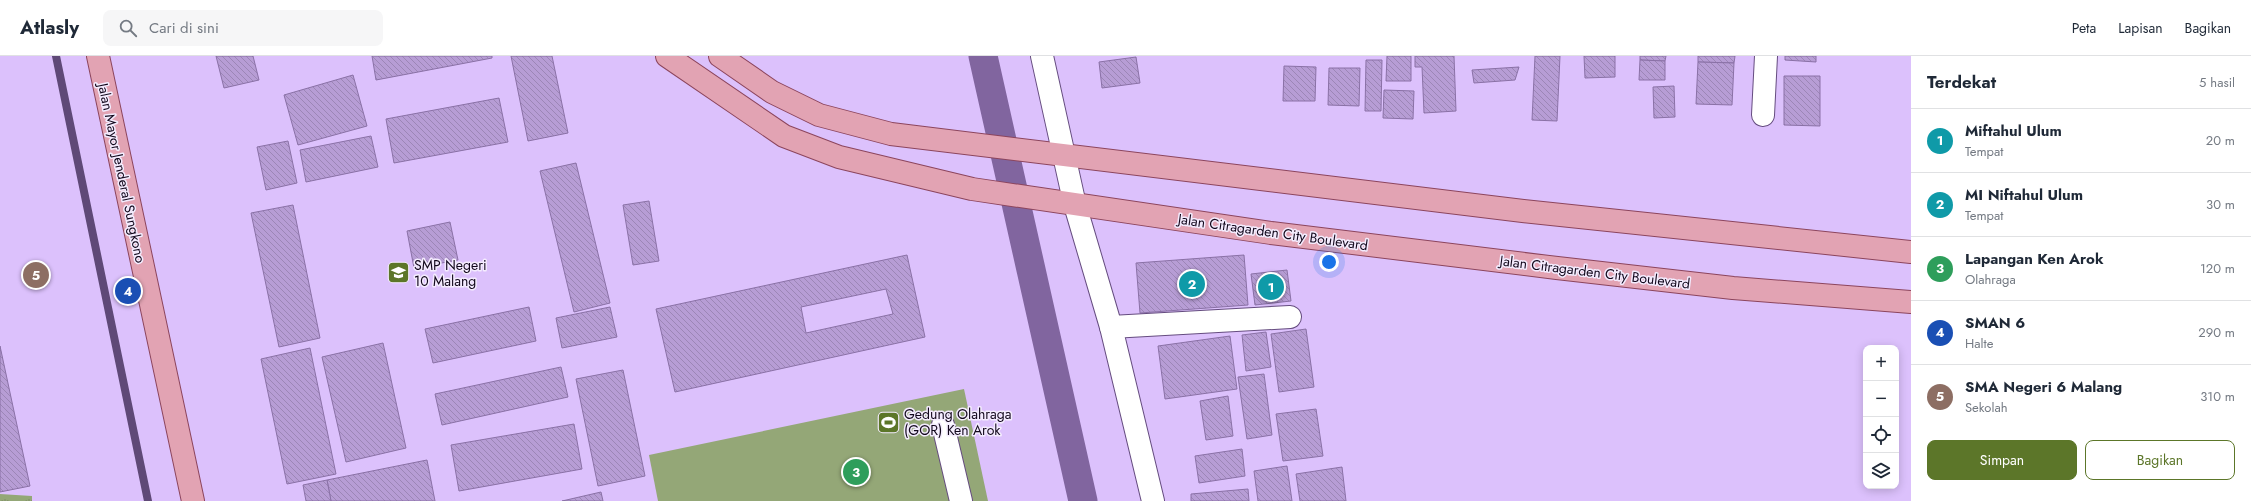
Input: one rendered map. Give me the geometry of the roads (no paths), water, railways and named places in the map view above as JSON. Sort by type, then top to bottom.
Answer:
[{"type":"main road","name":"Jalan Mayor Jenderal Sungkono","points":[[98,56],[193,501]]},
{"type":"main road","name":"Jalan Citragarden City Boulevard","points":[[668,56],[784,136],[839,157],[972,189],[1271,233],[1565,269],[1734,288],[1911,302]]},
{"type":"main road","points":[[720,56],[772,92],[819,115],[891,134],[1523,211],[1911,252]]},
{"type":"street","points":[[1042,56],[1054,154],[1065,203],[1111,327],[1153,501]]},
{"type":"street","points":[[1763,115],[1766,56]]},
{"type":"street","points":[[1111,327],[1290,317]]},
{"type":"street","points":[[943,425],[961,501]]},
{"type":"waterway","points":[[56,56],[148,501]]},
{"type":"waterway","points":[[983,56],[1083,501]]},
{"type":"place","name":"SMP Negeri 10 Malang","points":[[399,273]]},
{"type":"place","name":"SMA Negeri 6 Malang","points":[[36,275]]},
{"type":"place","name":"MI Niftahul Ulum","points":[[1192,284]]},
{"type":"place","name":"Miftahul Ulum","points":[[1271,287]]},
{"type":"place","name":"SMAN 6","points":[[128,291]]},
{"type":"place","name":"Gedung Olahraga (GOR) Ken Arok","points":[[889,422]]},
{"type":"place","name":"Lapangan Ken Arok","points":[[856,472]]}]
